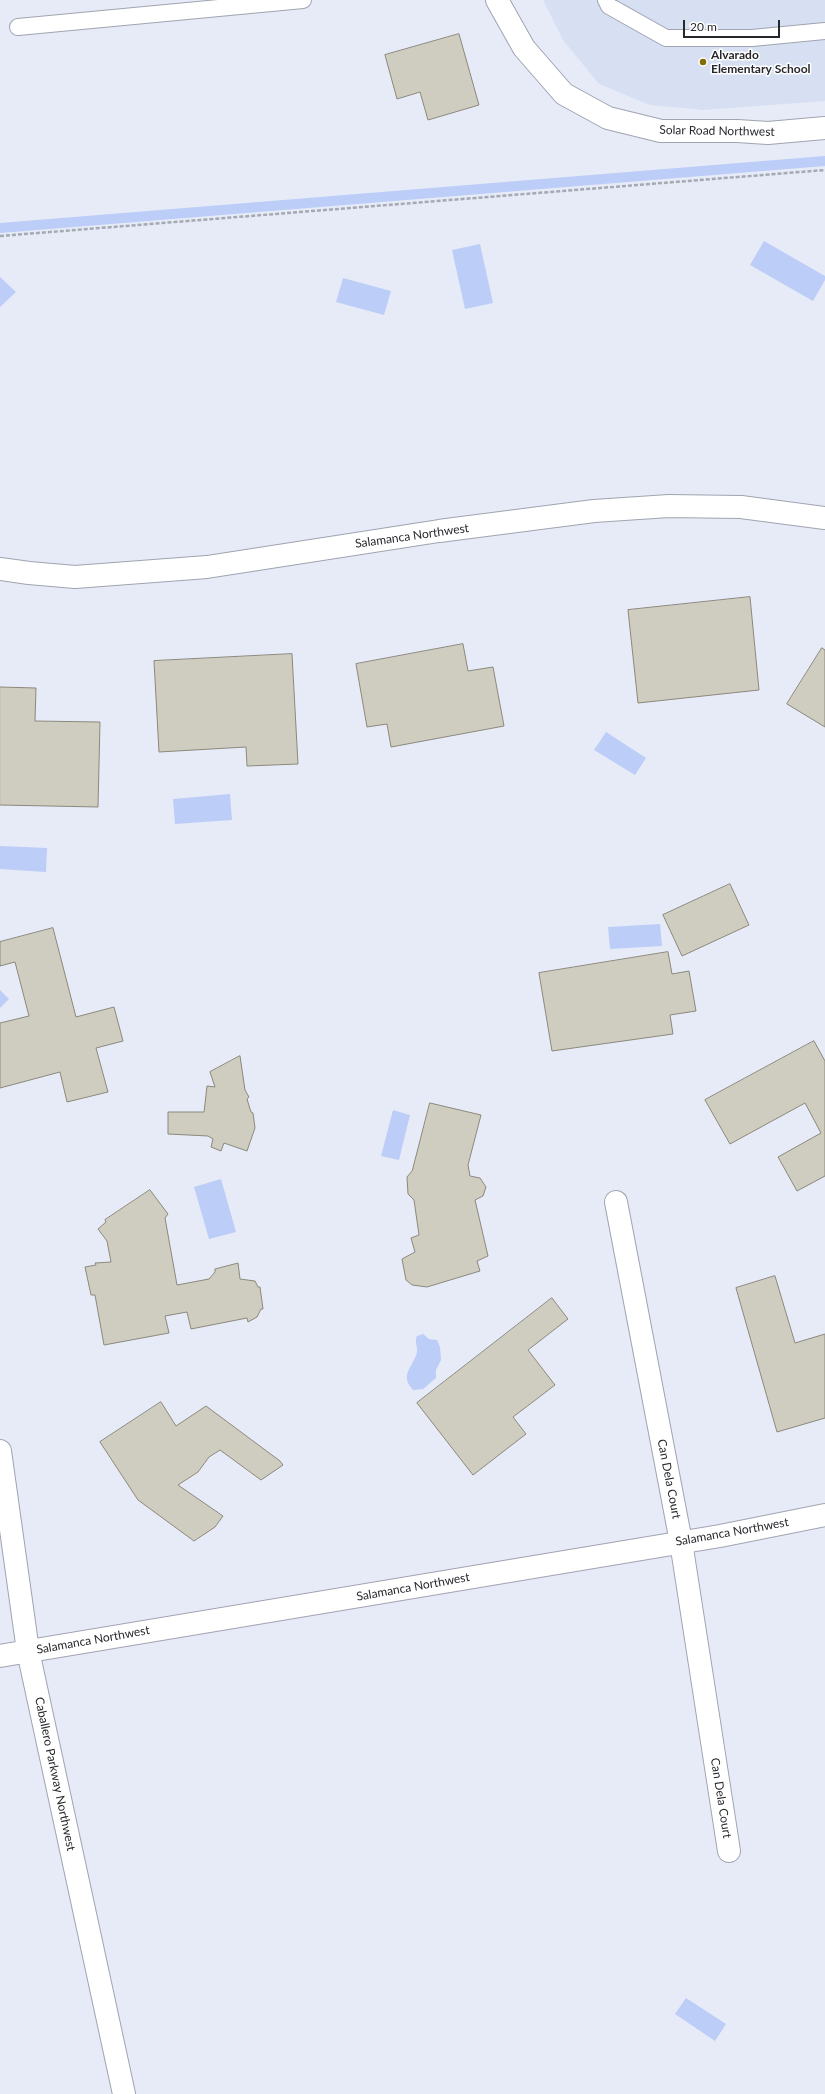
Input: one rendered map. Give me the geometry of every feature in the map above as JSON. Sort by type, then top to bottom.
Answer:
[{"type":"street","name":"Solar Road Northwest","points":[[497,0],[524,48],[564,94],[608,118],[661,131],[737,131],[768,133],[825,128]]},
{"type":"street","name":"Salamanca Northwest","points":[[0,569],[29,574],[75,577],[206,567],[439,531],[602,510],[670,506],[741,507],[825,518]]},
{"type":"street","name":"Can Dela Court","points":[[616,1202],[681,1542],[729,1851]]},
{"type":"street","name":"Caballero Parkway Northwest","points":[[0,1451],[28,1651],[124,2094]]},
{"type":"street","name":"Salamanca Northwest","points":[[0,1656],[720,1536],[825,1514]]},
{"type":"lane","points":[[18,27],[303,0]]},
{"type":"lane","points":[[606,0],[609,6],[666,38],[752,38],[825,31]]},
{"type":"path","points":[[0,236],[825,170]]},
{"type":"shaded area","name":"Alvarado Elementary School","points":[[543,0],[825,0],[825,101],[703,110],[650,105],[599,84],[563,40]]},
{"type":"water","points":[[764,241],[825,276],[825,280],[813,301],[750,265]]},
{"type":"water","points":[[480,244],[493,303],[465,309],[452,250]]},
{"type":"water","points":[[0,277],[16,292],[0,307]]},
{"type":"water","points":[[343,278],[391,291],[384,315],[336,302]]},
{"type":"water","points":[[606,732],[646,758],[635,775],[594,750]]},
{"type":"water","points":[[230,794],[232,820],[175,824],[173,799]]},
{"type":"water","points":[[0,846],[47,848],[46,872],[0,869]]},
{"type":"water","points":[[660,924],[662,946],[610,949],[608,927]]},
{"type":"water","points":[[0,990],[9,999],[0,1008]]},
{"type":"water","points":[[393,1110],[410,1115],[399,1160],[381,1156]]},
{"type":"water","points":[[221,1179],[236,1232],[209,1239],[194,1187]]},
{"type":"water","points":[[423,1334],[429,1339],[437,1340],[440,1347],[441,1360],[436,1370],[436,1378],[423,1389],[413,1390],[407,1380],[407,1375],[417,1352],[417,1336]]},
{"type":"water","points":[[686,1998],[726,2024],[715,2041],[675,2014]]},
{"type":"building","points":[[459,34],[479,105],[428,120],[420,92],[397,99],[385,55]]},
{"type":"building","points":[[750,597],[759,690],[638,703],[628,610]]},
{"type":"building","points":[[463,644],[468,671],[493,667],[504,726],[391,747],[387,724],[367,727],[356,664]]},
{"type":"building","points":[[822,648],[825,650],[825,727],[787,704]]},
{"type":"building","points":[[292,654],[298,764],[247,766],[246,747],[159,752],[154,661]]},
{"type":"building","points":[[0,687],[36,688],[35,721],[100,722],[98,807],[0,805]]},
{"type":"building","points":[[730,884],[749,925],[682,956],[663,915]]},
{"type":"building","points":[[53,928],[76,1017],[114,1007],[123,1041],[96,1048],[108,1092],[67,1102],[60,1072],[0,1088],[0,1023],[29,1016],[15,962],[0,966],[0,942]]},
{"type":"building","points":[[668,952],[672,974],[689,971],[696,1011],[670,1015],[673,1034],[552,1051],[539,973]]},
{"type":"building","points":[[814,1041],[825,1061],[825,1176],[797,1191],[778,1157],[821,1133],[805,1103],[730,1144],[705,1100]]},
{"type":"building","points":[[240,1056],[245,1090],[249,1097],[247,1099],[251,1112],[253,1113],[255,1128],[247,1151],[224,1143],[221,1151],[211,1147],[213,1139],[208,1136],[168,1134],[168,1112],[204,1112],[207,1086],[215,1087],[210,1072]]},
{"type":"building","points":[[430,1103],[481,1115],[468,1165],[470,1176],[480,1178],[486,1187],[483,1196],[475,1200],[488,1256],[477,1261],[480,1271],[427,1287],[412,1285],[406,1280],[402,1259],[415,1252],[411,1238],[419,1235],[414,1200],[408,1194],[407,1177],[412,1171]]},
{"type":"building","points":[[150,1190],[168,1214],[165,1218],[177,1285],[209,1279],[215,1272],[215,1269],[238,1263],[240,1279],[255,1281],[258,1287],[260,1287],[263,1309],[261,1309],[257,1317],[248,1322],[247,1318],[191,1329],[187,1312],[165,1316],[169,1333],[104,1345],[95,1295],[91,1295],[85,1267],[96,1265],[95,1263],[111,1262],[107,1241],[98,1229],[106,1222],[105,1220]]},
{"type":"building","points":[[775,1276],[795,1343],[825,1334],[825,1418],[777,1432],[736,1288]]},
{"type":"building","points":[[552,1298],[568,1319],[528,1350],[555,1385],[513,1417],[526,1434],[473,1475],[417,1403]]},
{"type":"building","points":[[161,1402],[176,1426],[206,1406],[280,1461],[283,1465],[261,1480],[220,1450],[209,1457],[198,1472],[178,1485],[223,1516],[215,1527],[194,1541],[138,1500],[100,1442]]},
{"type":"waterway","points":[[0,228],[825,161]]},
{"type":"place","name":"Alvarado Elementary School","points":[[703,62]]}]
